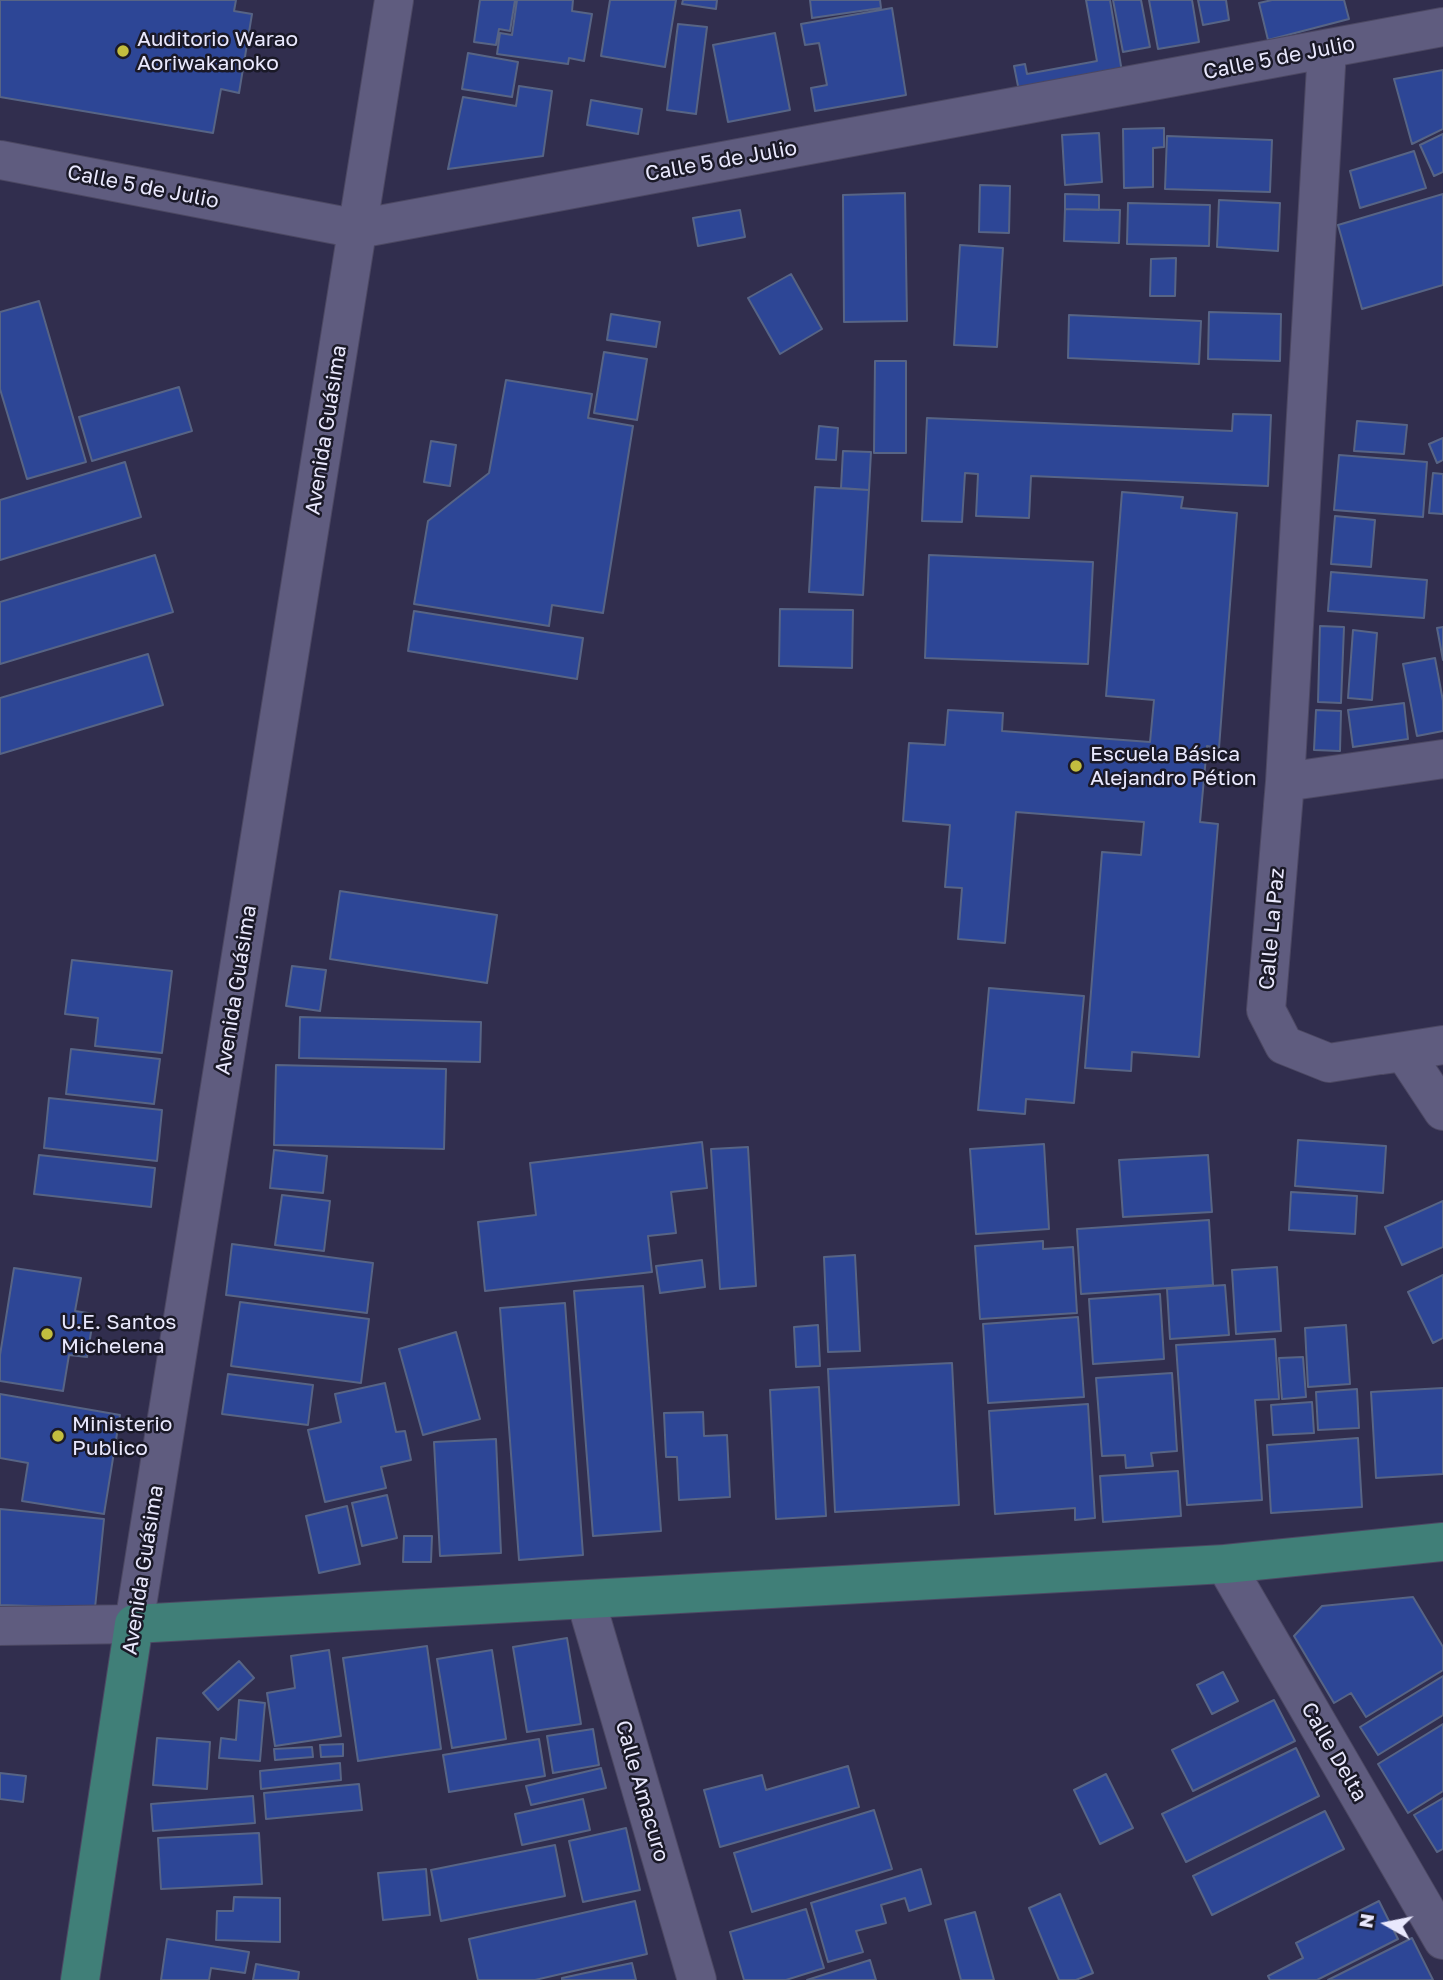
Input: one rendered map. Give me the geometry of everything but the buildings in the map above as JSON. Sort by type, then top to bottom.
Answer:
[{"type":"main road","points":[[134,1624],[1225,1564],[1443,1542]]},
{"type":"main road","name":"Avenida Guásima","points":[[80,1980],[134,1624]]},
{"type":"street","name":"Avenida Guásima","points":[[134,1624],[394,0]]},
{"type":"street","name":"Calle 5 de Julio","points":[[0,160],[358,229],[1443,27]]},
{"type":"street","name":"Calle La Paz","points":[[1327,50],[1285,782],[1266,1010],[1284,1045],[1328,1063],[1443,1045]]},
{"type":"street","points":[[1285,782],[1443,759]]},
{"type":"street","points":[[1404,1052],[1443,1111]]},
{"type":"street","name":"Calle Delta","points":[[1225,1564],[1443,1940]]},
{"type":"street","name":"Calle Amacuro","points":[[586,1601],[697,1980]]},
{"type":"street","points":[[0,1626],[134,1624]]},
{"type":"place","name":"Auditorio Warao Aoriwakanoko","points":[[123,51]]},
{"type":"place","name":"Escuela Básica Alejandro Pétion","points":[[1076,766]]},
{"type":"place","name":"U.E. Santos Michelena","points":[[47,1334]]},
{"type":"place","name":"Ministerio Publico","points":[[58,1436]]}]
